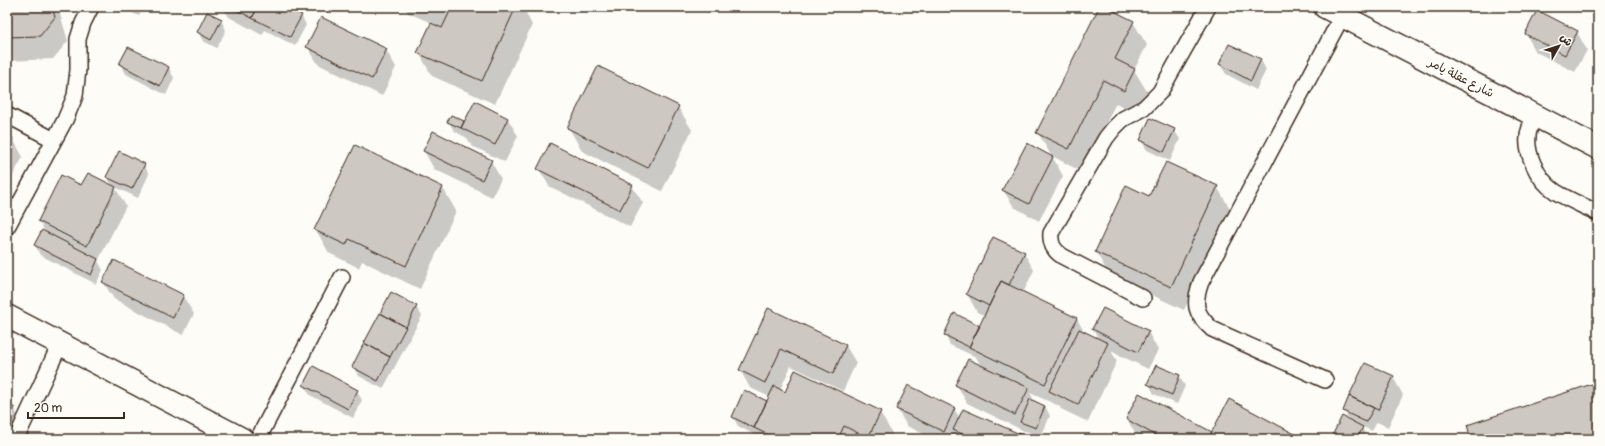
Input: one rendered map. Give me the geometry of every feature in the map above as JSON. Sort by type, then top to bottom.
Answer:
[{"type":"street","name":"شارع عقلة يامر","points":[[1333,11],[1598,148]]},
{"type":"street","points":[[7,316],[242,439]]},
{"type":"lane","points":[[7,227],[65,120],[75,96],[78,70],[78,39],[83,23],[91,7]]},
{"type":"lane","points":[[1143,298],[1062,256],[1052,246],[1050,239],[1051,233],[1106,138],[1123,120],[1144,108],[1160,92],[1208,7]]},
{"type":"lane","points":[[1325,380],[1212,329],[1202,320],[1197,308],[1196,295],[1333,11]]},
{"type":"lane","points":[[7,116],[54,140]]},
{"type":"lane","points":[[1535,116],[1529,128],[1528,139],[1530,152],[1536,169],[1544,182],[1556,192],[1598,213]]},
{"type":"lane","points":[[258,439],[342,277]]},
{"type":"lane","points":[[16,439],[60,344]]},
{"type":"building","points":[[7,7],[52,7],[55,17],[40,36],[7,37]]},
{"type":"building","points":[[231,7],[258,7],[252,18]]},
{"type":"building","points":[[258,7],[287,7],[302,15],[290,37],[252,18]]},
{"type":"building","points":[[452,7],[516,7],[482,81],[417,53],[431,23],[442,28]]},
{"type":"building","points":[[1099,7],[1106,7],[1134,21],[1115,59],[1135,69],[1124,91],[1103,80],[1069,149],[1036,133]]},
{"type":"building","points":[[1537,10],[1578,31],[1565,55],[1525,34]]},
{"type":"building","points":[[207,12],[222,19],[211,40],[197,32]]},
{"type":"building","points":[[321,17],[387,49],[372,79],[306,47]]},
{"type":"building","points":[[1229,44],[1261,59],[1251,81],[1219,64]]},
{"type":"building","points":[[128,47],[169,67],[160,86],[119,64]]},
{"type":"building","points":[[598,66],[679,106],[648,168],[567,128]]},
{"type":"building","points":[[475,101],[508,118],[495,145],[461,128]]},
{"type":"building","points":[[451,115],[464,121],[461,128],[447,122]]},
{"type":"building","points":[[1150,118],[1175,129],[1164,152],[1140,140]]},
{"type":"building","points":[[433,131],[492,160],[482,180],[423,151]]},
{"type":"building","points":[[7,135],[13,138],[7,150]]},
{"type":"building","points":[[550,143],[633,185],[620,210],[537,169]]},
{"type":"building","points":[[1027,143],[1053,157],[1029,204],[1002,190]]},
{"type":"building","points":[[355,145],[443,187],[406,266],[349,239],[346,245],[314,230]]},
{"type":"building","points":[[119,151],[145,164],[132,189],[106,177]]},
{"type":"building","points":[[1166,162],[1218,186],[1171,287],[1095,252],[1126,185],[1149,196]]},
{"type":"building","points":[[88,173],[116,187],[87,246],[38,221],[61,175],[81,185]]},
{"type":"building","points":[[42,230],[98,259],[91,275],[34,245]]},
{"type":"building","points":[[993,237],[1025,252],[1009,285],[1001,281],[989,306],[966,294]]},
{"type":"building","points":[[114,260],[184,295],[173,318],[102,282]]},
{"type":"building","points":[[1001,281],[1077,318],[1045,384],[969,347]]},
{"type":"building","points":[[391,292],[417,306],[406,327],[380,313]]},
{"type":"building","points":[[768,308],[846,345],[833,374],[781,349],[765,383],[739,370]]},
{"type":"building","points":[[1103,308],[1149,331],[1138,352],[1092,329]]},
{"type":"building","points":[[380,313],[406,327],[390,357],[364,343]]},
{"type":"building","points":[[954,313],[980,326],[969,347],[944,335]]},
{"type":"building","points":[[1079,329],[1108,343],[1078,405],[1049,391]]},
{"type":"building","points":[[364,343],[390,357],[378,381],[352,367]]},
{"type":"building","points":[[968,359],[1029,388],[1015,415],[955,385]]},
{"type":"building","points":[[1365,363],[1394,376],[1378,410],[1349,396]]},
{"type":"building","points":[[1156,365],[1180,375],[1172,395],[1147,384]]},
{"type":"building","points":[[313,366],[358,390],[348,409],[303,385]]},
{"type":"building","points":[[795,370],[881,411],[868,438],[844,426],[838,439],[777,439],[754,428],[774,386],[785,392]]},
{"type":"building","points":[[1598,382],[1598,439],[1471,439],[1467,425]]},
{"type":"building","points":[[908,385],[955,408],[944,432],[896,409]]},
{"type":"building","points":[[744,390],[767,401],[754,428],[732,417]]},
{"type":"building","points":[[1139,393],[1212,432],[1208,439],[1162,439],[1126,419]]},
{"type":"building","points":[[1349,396],[1374,408],[1366,422],[1343,411]]},
{"type":"building","points":[[1030,399],[1045,406],[1036,428],[1020,422]]},
{"type":"building","points":[[1229,399],[1304,439],[1208,439]]},
{"type":"building","points":[[7,404],[15,408],[9,421],[7,421]]},
{"type":"building","points":[[963,409],[1022,435],[1020,439],[974,439],[953,430]]},
{"type":"building","points":[[1342,416],[1363,427],[1357,439],[1331,438]]}]
